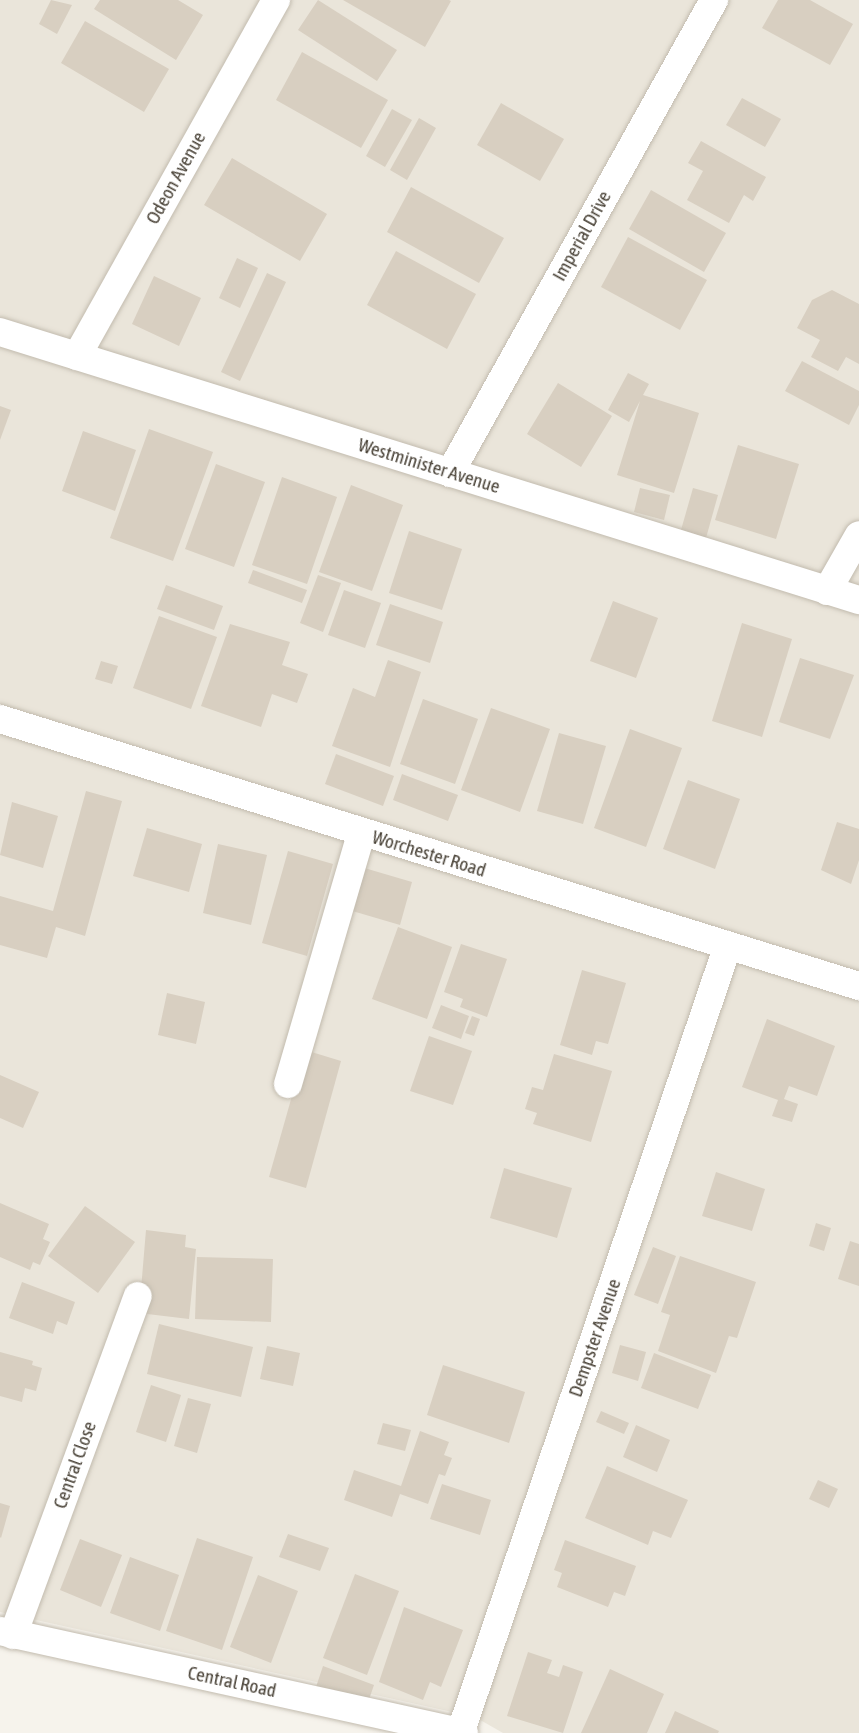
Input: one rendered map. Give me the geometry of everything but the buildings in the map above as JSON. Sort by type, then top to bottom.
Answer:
[{"type":"street","name":"Odeon Avenue","points":[[77,356],[276,0]]},
{"type":"street","name":"Imperial Drive","points":[[450,473],[713,0]]},
{"type":"street","name":"Westminister Avenue","points":[[0,332],[859,600]]},
{"type":"street","points":[[828,591],[859,536]]},
{"type":"street","name":"Worchester Road","points":[[0,719],[361,834],[859,986]]},
{"type":"street","points":[[288,1084],[361,834]]},
{"type":"street","name":"Dempster Avenue","points":[[463,1732],[728,945]]},
{"type":"street","name":"Central Close","points":[[7,1633],[138,1296]]},
{"type":"street","name":"Central Road","points":[[7,1633],[463,1732]]},
{"type":"shaded area","points":[[0,0],[859,0],[859,1733],[503,1733],[475,1717],[0,1612]]}]
